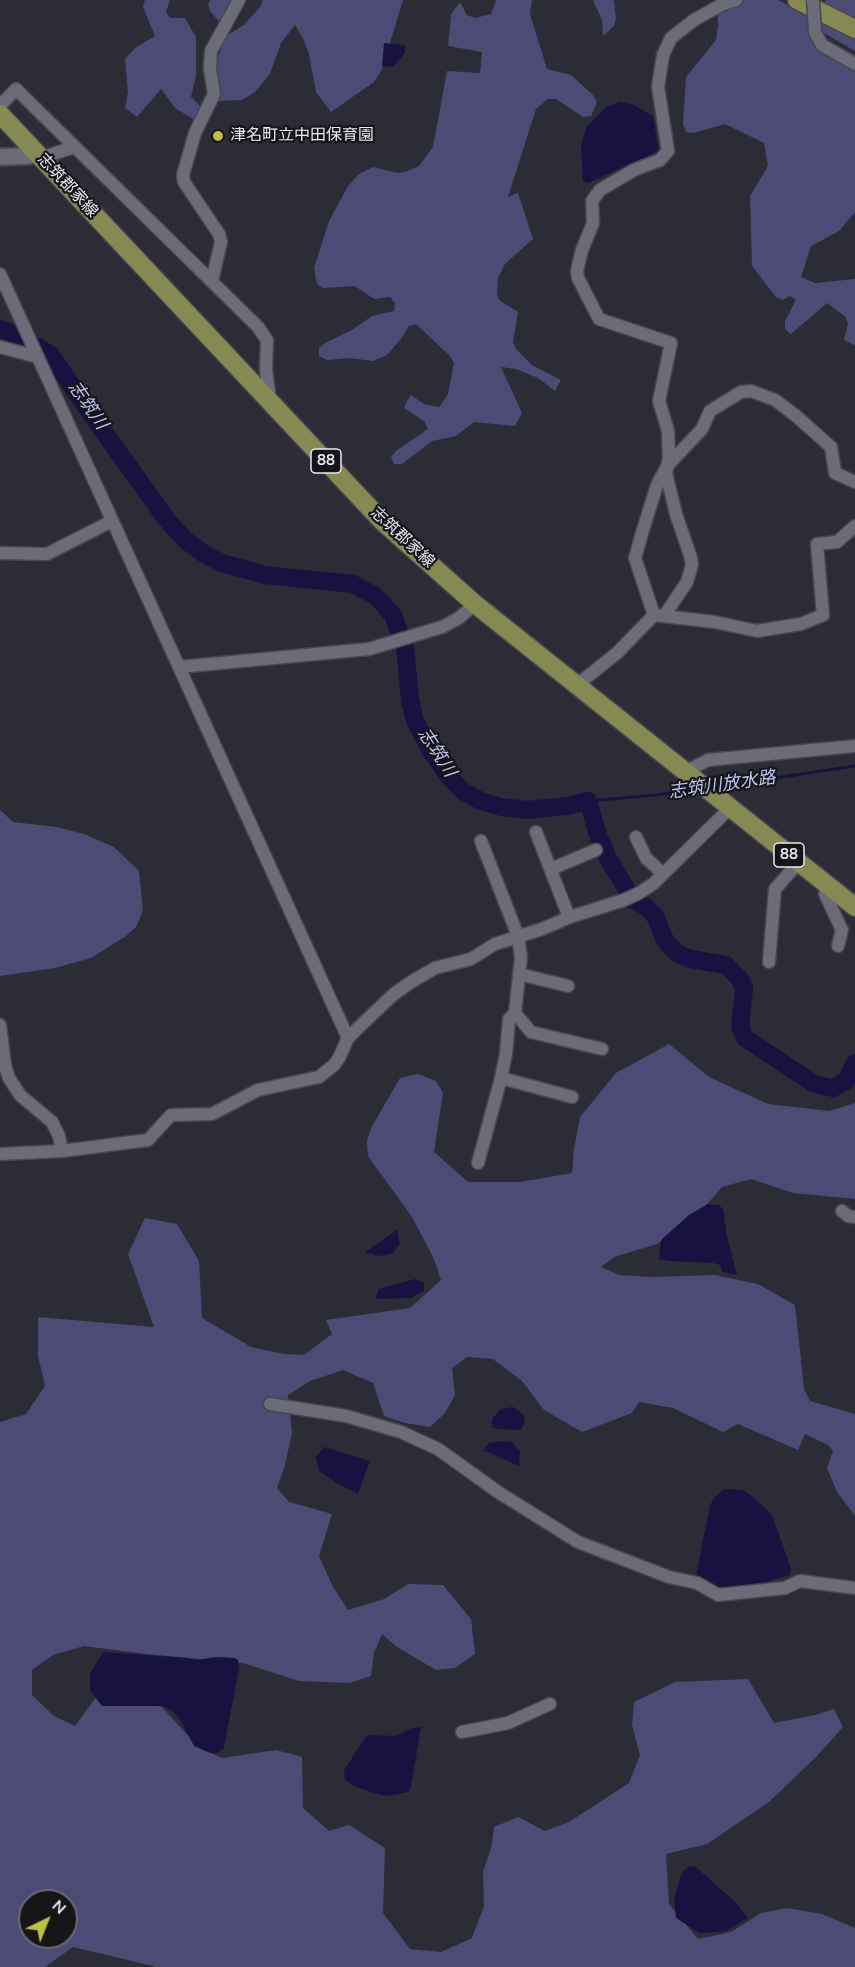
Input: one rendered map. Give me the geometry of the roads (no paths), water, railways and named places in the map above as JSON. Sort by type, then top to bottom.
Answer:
[{"type":"main road","points":[[797,0],[855,29]]},
{"type":"main road","name":"志筑郡家線","points":[[0,114],[383,522],[475,604],[855,907]]},
{"type":"main road","points":[[0,158],[39,156]]},
{"type":"street","points":[[212,280],[221,242],[219,234],[184,182],[183,176],[195,133],[214,94],[210,69],[211,53],[239,0]]},
{"type":"street","points":[[577,685],[659,615],[687,582],[692,565],[692,558],[676,514],[666,473],[668,431],[659,401],[670,343],[599,319],[578,278],[577,270],[582,249],[593,223],[592,201],[600,190],[626,174],[660,160],[668,151],[658,87],[663,55],[671,38],[694,20],[721,5],[736,0]]},
{"type":"street","points":[[813,0],[815,32],[822,45],[855,64]]},
{"type":"street","points":[[0,106],[16,89],[258,327],[267,340],[266,370],[270,400]]},
{"type":"street","points":[[39,156],[74,147]]},
{"type":"street","points":[[0,274],[348,1038]]},
{"type":"street","points":[[0,347],[37,355]]},
{"type":"street","points":[[659,615],[635,558],[657,485],[667,466],[702,429],[710,411],[741,392],[751,391],[775,400],[831,447],[835,473],[855,482]]},
{"type":"street","points":[[0,553],[47,554],[112,521]]},
{"type":"street","points":[[659,615],[715,622],[757,631],[801,624],[823,615],[817,544],[837,542],[855,526]]},
{"type":"street","points":[[179,668],[369,649],[442,627],[459,618],[475,604]]},
{"type":"street","points":[[685,772],[708,760],[855,746]]},
{"type":"street","points":[[0,1154],[62,1151],[148,1140],[171,1115],[212,1114],[258,1090],[319,1077],[327,1072],[339,1058],[348,1038],[394,994],[431,970],[462,962],[495,944],[639,893],[653,884],[727,806]]},
{"type":"street","points":[[536,832],[569,917]]},
{"type":"street","points":[[636,837],[646,858],[663,874]]},
{"type":"street","points":[[478,1163],[501,1078],[509,1019],[515,1013],[521,957],[518,936],[481,841]]},
{"type":"street","points":[[551,869],[596,850]]},
{"type":"street","points":[[769,963],[775,889],[799,862]]},
{"type":"street","points":[[829,886],[825,894],[842,930],[838,946]]},
{"type":"street","points":[[519,974],[568,986]]},
{"type":"street","points":[[515,1013],[531,1032],[602,1049]]},
{"type":"street","points":[[0,1025],[4,1066],[9,1078],[20,1095],[52,1122],[59,1136],[62,1151]]},
{"type":"street","points":[[501,1078],[573,1097]]},
{"type":"street","points":[[842,1211],[848,1216],[855,1217]]},
{"type":"street","points":[[270,1404],[346,1416],[401,1432],[438,1449],[498,1492],[578,1542],[669,1577],[697,1583],[718,1595],[785,1588],[800,1581],[855,1588]]},
{"type":"street","points":[[462,1732],[508,1723],[550,1704]]},
{"type":"waterway","name":"志筑川","points":[[0,329],[15,334],[51,355],[167,520],[185,540],[203,553],[222,563],[265,575],[353,584],[374,595],[393,615],[405,647],[410,700],[415,721],[432,753],[450,778],[464,792],[481,801],[501,807],[527,810],[588,801],[598,835],[609,860],[633,900],[645,906],[655,916],[666,942],[677,953],[690,959],[726,965],[740,979],[744,988],[740,1027],[745,1038],[813,1083],[823,1086],[833,1088],[846,1081],[855,1063]]},
{"type":"waterway","name":"志筑川放水路","points":[[715,787],[855,766]]},
{"type":"waterway","name":"志筑川放水路","points":[[588,801],[697,789]]},
{"type":"place","name":"津名町立中田保育園","points":[[218,136]]}]
